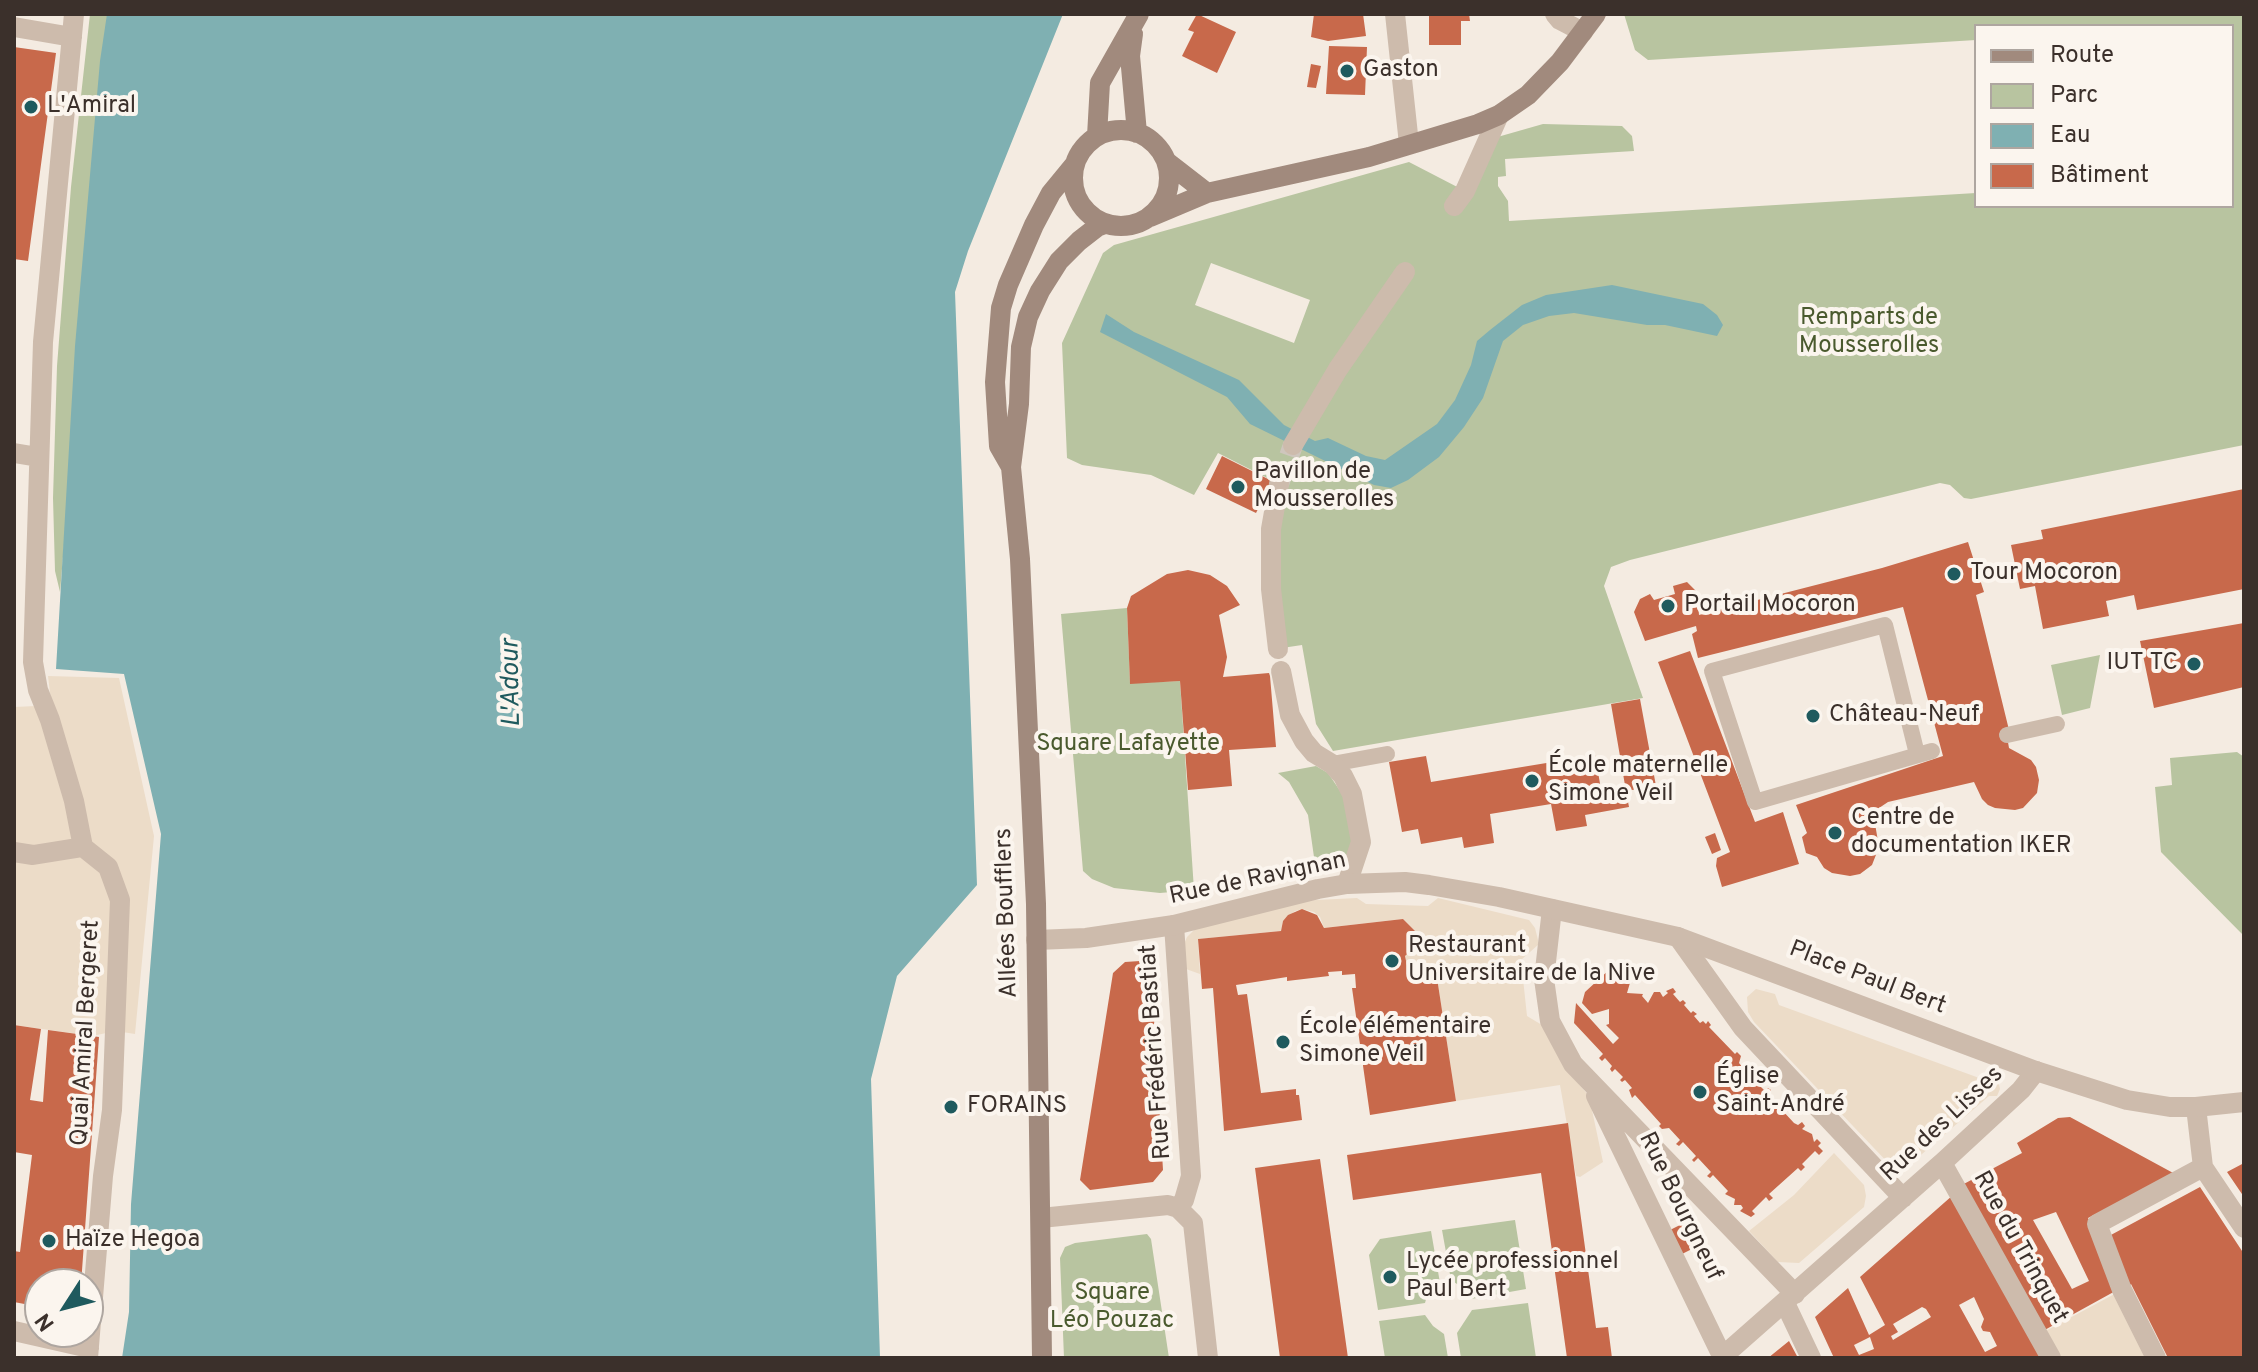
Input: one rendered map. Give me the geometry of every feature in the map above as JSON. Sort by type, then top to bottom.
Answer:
[{"type":"main road","points":[[1207,193],[1167,162],[1156,145],[1137,133],[1117,130],[1097,136],[1083,148],[1074,165],[1072,180],[1075,194],[1092,218],[1105,224],[1133,225],[1207,193],[1369,157],[1499,115],[1528,95],[1560,62],[1596,14]]},
{"type":"main road","points":[[1137,20],[1130,56],[1137,133]]},
{"type":"main road","points":[[1097,136],[1100,83],[1137,20]]},
{"type":"main road","points":[[1150,217],[1159,209],[1169,186],[1167,162]]},
{"type":"main road","name":"Allées Boufflers","points":[[1011,467],[999,446],[995,382],[1001,308],[1034,225],[1051,193],[1074,165]]},
{"type":"main road","name":"Allées Boufflers","points":[[1042,1358],[1036,940],[1020,559],[1011,467],[1019,404],[1021,347],[1028,317],[1059,261],[1079,241],[1105,224]]},
{"type":"street","points":[[14,852],[33,855],[83,847],[74,801],[38,690],[33,662],[38,457],[47,277],[74,14]]},
{"type":"street","points":[[1395,14],[1409,144]]},
{"type":"street","points":[[1555,14],[1583,32]]},
{"type":"street","points":[[14,27],[72,37]]},
{"type":"street","points":[[1454,206],[1465,191],[1499,115]]},
{"type":"street","points":[[1297,438],[1338,369],[1405,272]]},
{"type":"street","points":[[14,453],[38,457]]},
{"type":"street","points":[[1278,649],[1271,589],[1271,529],[1279,484]]},
{"type":"street","points":[[1281,671],[1290,715],[1304,741],[1343,776],[1352,794],[1361,842],[1347,884]]},
{"type":"street","name":"Quai Amiral Bergeret","points":[[83,847],[108,867],[120,900],[112,1110],[103,1176],[88,1353]]},
{"type":"street","name":"Rue de Ravignan","points":[[1036,940],[1086,938],[1174,925],[1347,884],[1405,882],[1552,909],[1678,937]]},
{"type":"street","points":[[1552,909],[1544,979],[1550,1021],[1573,1064],[1790,1299],[1811,1358]]},
{"type":"street","name":"Rue Frédéric Bastiat","points":[[1174,925],[1191,1176],[1184,1200],[1178,1208]]},
{"type":"street","points":[[1678,937],[1743,1028],[1903,1198]]},
{"type":"street","name":"Place Paul Bert","points":[[1678,937],[2036,1071]]},
{"type":"street","name":"Rue des Lisses","points":[[1723,1358],[1942,1163],[2021,1090],[2036,1071],[2127,1100],[2170,1107],[2244,1102]]},
{"type":"street","name":"Rue Bourgneuf","points":[[1587,1078],[1723,1358]]},
{"type":"street","points":[[2196,1107],[2203,1167],[2244,1228]]},
{"type":"street","name":"Rue du Trinquet","points":[[1942,1163],[2051,1358]]},
{"type":"street","points":[[2156,1358],[2122,1290],[2097,1224],[2203,1167]]},
{"type":"street","points":[[1041,1218],[1168,1205],[1178,1208],[1193,1223],[1208,1358]]},
{"type":"street","points":[[14,1331],[88,1353]]},
{"type":"lane","points":[[1885,625],[1925,752],[1755,802],[1712,671],[1885,625]]},
{"type":"lane","points":[[2007,735],[2057,724]]},
{"type":"lane","points":[[1332,764],[1387,754]]},
{"type":"green space","points":[[90,14],[109,14],[60,592],[55,571],[53,498],[57,366],[71,187]]},
{"type":"green space","name":"Remparts de Mousserolles","points":[[1624,14],[2244,14],[2244,445],[1971,499],[1964,498],[1950,485],[1940,483],[1630,560],[1611,567],[1604,586],[1643,698],[1333,751],[1316,724],[1302,645],[1282,648],[1278,535],[1285,487],[1218,453],[1194,495],[1151,475],[1082,465],[1067,458],[1062,343],[1103,253],[1114,245],[1409,162],[1465,191],[1494,138],[1543,124],[1622,126],[1632,136],[1634,151],[1505,159],[1506,176],[1498,177],[1498,186],[1508,201],[1509,221],[1974,193],[1974,208],[2234,208],[2234,24],[1974,24],[1974,40],[1648,60],[1635,50]],"holes":[[[1211,263],[1310,300],[1294,343],[1195,305]]]},
{"type":"green space","name":"Square Lafayette","points":[[1127,608],[1130,683],[1180,681],[1194,890],[1160,893],[1114,888],[1092,879],[1083,871],[1061,614]]},
{"type":"green space","points":[[2100,655],[2090,708],[2062,715],[2051,665]]},
{"type":"green space","points":[[2237,752],[2244,757],[2244,936],[2161,852],[2155,787],[2172,785],[2170,758]]},
{"type":"green space","points":[[1316,766],[1328,773],[1349,804],[1354,842],[1345,859],[1315,864],[1308,815],[1289,782],[1278,773]]},
{"type":"green space","points":[[1515,1220],[1526,1289],[1471,1299],[1463,1288],[1451,1280],[1442,1230]]},
{"type":"green space","points":[[1431,1231],[1440,1283],[1428,1292],[1425,1303],[1378,1310],[1369,1255],[1380,1239]]},
{"type":"green space","name":"Square Léo Pouzac","points":[[1147,1234],[1151,1239],[1169,1358],[1064,1358],[1060,1258],[1065,1247]]},
{"type":"green space","points":[[1528,1303],[1536,1358],[1461,1358],[1457,1333],[1472,1310]]},
{"type":"green space","points":[[1425,1315],[1444,1334],[1448,1358],[1385,1358],[1379,1321]]},
{"type":"shaded area","points":[[48,676],[119,678],[154,836],[135,1034],[116,1031],[92,1036],[14,1025],[14,707],[36,706],[51,701]]},
{"type":"shaded area","points":[[1357,898],[1366,904],[1428,906],[1438,898],[1529,920],[1535,928],[1539,944],[1521,960],[1527,1016],[1542,1025],[1563,1065],[1589,1096],[1603,1162],[1580,1177],[1576,1176],[1560,1085],[1456,1101],[1437,978],[1410,980],[1405,956],[1423,939],[1403,919],[1324,928],[1320,917],[1302,909],[1283,921],[1281,931],[1198,939],[1200,974],[1186,969],[1184,944],[1198,926],[1296,901]]},
{"type":"shaded area","points":[[1756,989],[1775,994],[1779,1005],[1982,1079],[1992,1074],[1998,1080],[2000,1089],[1997,1096],[1989,1096],[1907,1167],[1900,1170],[1892,1167],[1754,1022],[1748,1012],[1747,997]]},
{"type":"shaded area","points":[[1834,1153],[1864,1185],[1864,1207],[1799,1263],[1778,1262],[1749,1231],[1794,1195]]},
{"type":"shaded area","points":[[2122,1290],[2156,1358],[2051,1358],[2038,1335]]},
{"type":"water","name":"L'Adour","points":[[107,14],[1063,14],[968,251],[955,292],[977,885],[897,976],[871,1079],[880,1358],[122,1358],[129,1312],[131,1204],[161,834],[124,674],[56,669],[75,346],[100,61]]},
{"type":"water","points":[[1612,285],[1703,304],[1717,315],[1723,325],[1717,336],[1665,325],[1574,313],[1549,316],[1523,325],[1503,341],[1483,398],[1464,427],[1439,457],[1408,480],[1391,488],[1374,485],[1250,424],[1227,397],[1100,332],[1106,314],[1134,332],[1239,380],[1284,425],[1315,441],[1328,438],[1366,456],[1385,460],[1437,424],[1455,400],[1471,365],[1477,341],[1522,305],[1546,295]]},
{"type":"building","points":[[1197,14],[1236,32],[1217,73],[1182,56],[1194,32],[1188,30]]},
{"type":"building","points":[[1314,14],[1363,14],[1366,36],[1328,41],[1311,37]]},
{"type":"building","points":[[1429,14],[1469,14],[1470,21],[1461,21],[1461,45],[1429,45]]},
{"type":"building","name":"Gaston","points":[[1329,46],[1367,47],[1365,95],[1326,94]]},
{"type":"building","name":"L'Amiral","points":[[14,47],[56,53],[28,261],[14,259]]},
{"type":"building","points":[[1311,64],[1321,66],[1316,88],[1307,87]]},
{"type":"building","name":"Pavillon de Mousserolles","points":[[1222,456],[1272,481],[1256,513],[1206,489]]},
{"type":"building","points":[[2244,489],[2244,589],[2137,610],[2134,595],[2106,601],[2109,616],[2043,629],[2035,586],[2020,589],[2011,545],[2043,539],[2041,530]]},
{"type":"building","points":[[1968,542],[1984,592],[1976,595],[2009,730],[2006,731],[2009,748],[2031,760],[2036,767],[2039,780],[2037,793],[2023,808],[2015,810],[1988,805],[1974,782],[1888,802],[1873,812],[1879,847],[1872,865],[1860,874],[1850,876],[1832,873],[1824,868],[1817,857],[1806,853],[1802,837],[1807,833],[1796,805],[1943,756],[1903,607],[1698,658],[1692,634],[1697,631],[1696,626],[1645,641],[1634,612],[1640,599],[1650,594],[1654,600],[1675,594],[1673,586],[1687,582],[1697,592],[1699,615],[1882,568]]},
{"type":"building","points":[[1188,570],[1210,575],[1227,586],[1240,605],[1219,615],[1227,657],[1223,677],[1269,673],[1270,676],[1276,747],[1229,750],[1232,786],[1188,790],[1180,681],[1130,684],[1127,608],[1131,596],[1167,574]]},
{"type":"building","name":"IUT TC","points":[[2244,623],[2244,687],[2154,708],[2140,641]]},
{"type":"building","points":[[1690,651],[1755,822],[1783,812],[1799,864],[1722,887],[1717,858],[1730,852],[1658,662]]},
{"type":"building","points":[[1640,699],[1656,786],[1626,791],[1611,704]]},
{"type":"building","points":[[1595,755],[1602,795],[1626,791],[1629,807],[1585,815],[1587,826],[1556,831],[1551,804],[1490,814],[1494,843],[1464,848],[1462,837],[1421,844],[1418,829],[1402,832],[1389,762],[1426,756],[1431,782]]},
{"type":"building","points":[[1715,833],[1721,850],[1712,854],[1705,837]]},
{"type":"building","points":[[1302,909],[1317,915],[1324,928],[1403,919],[1423,939],[1405,956],[1410,980],[1437,978],[1456,1101],[1370,1115],[1352,988],[1356,988],[1355,974],[1328,972],[1329,976],[1287,981],[1287,977],[1236,985],[1238,995],[1247,994],[1261,1093],[1296,1089],[1302,1120],[1224,1131],[1213,988],[1202,989],[1198,939],[1281,931],[1288,915]]},
{"type":"building","points":[[1140,961],[1151,969],[1163,1170],[1153,1182],[1090,1190],[1080,1180],[1113,973],[1125,962]]},
{"type":"building","name":"Église Saint-André","points":[[1623,967],[1632,976],[1627,993],[1643,994],[1648,1003],[1654,992],[1660,992],[1663,997],[1668,993],[1666,991],[1673,988],[1676,992],[1673,994],[1680,1002],[1683,1000],[1686,1003],[1684,1005],[1691,1013],[1697,1014],[1694,1016],[1700,1023],[1703,1021],[1706,1024],[1708,1021],[1709,1027],[1735,1054],[1737,1052],[1741,1056],[1739,1063],[1749,1075],[1753,1072],[1756,1075],[1752,1078],[1765,1091],[1768,1088],[1771,1090],[1767,1094],[1779,1107],[1783,1103],[1786,1106],[1782,1110],[1794,1123],[1798,1125],[1802,1122],[1805,1126],[1802,1129],[1812,1134],[1814,1142],[1817,1139],[1821,1143],[1818,1146],[1823,1151],[1819,1155],[1815,1151],[1802,1164],[1805,1167],[1801,1171],[1798,1168],[1769,1194],[1773,1198],[1769,1201],[1766,1197],[1752,1211],[1755,1214],[1751,1217],[1740,1211],[1743,1208],[1741,1205],[1734,1205],[1735,1199],[1725,1194],[1728,1191],[1713,1175],[1710,1178],[1707,1176],[1711,1172],[1698,1158],[1694,1162],[1692,1160],[1696,1156],[1683,1142],[1679,1146],[1676,1144],[1680,1140],[1669,1128],[1662,1129],[1635,1095],[1632,1098],[1629,1090],[1632,1088],[1625,1080],[1620,1080],[1623,1077],[1615,1069],[1612,1072],[1612,1066],[1605,1058],[1602,1061],[1599,1058],[1603,1054],[1574,1023],[1576,1003],[1613,1044],[1619,1038],[1606,1025],[1609,1024],[1609,1009],[1592,1014],[1582,1003],[1585,992],[1610,969]]},
{"type":"building","points":[[14,1025],[41,1029],[30,1100],[43,1102],[48,1030],[99,1037],[82,1268],[24,1268],[24,1304],[14,1302],[14,1251],[20,1252],[32,1155],[14,1152]]},
{"type":"building","name":"FORAINS","points":[[946,1100],[955,1100],[956,1114],[947,1115]]},
{"type":"building","points":[[2070,1117],[2175,1174],[2088,1218],[2119,1289],[2041,1332],[1960,1186],[2022,1153],[2017,1143],[2058,1118]],"holes":[[[2056,1212],[2089,1281],[2072,1289],[2033,1220]]]},
{"type":"building","points":[[1568,1123],[1596,1328],[1608,1327],[1612,1358],[1567,1358],[1541,1173],[1353,1200],[1347,1155]]},
{"type":"building","points":[[1320,1159],[1348,1358],[1280,1358],[1255,1168]]},
{"type":"building","points":[[2244,1163],[2244,1197],[2227,1172]]},
{"type":"building","points":[[2200,1187],[2244,1254],[2244,1358],[2168,1358],[2130,1285],[2109,1236]]},
{"type":"building","points":[[1953,1195],[2041,1358],[1834,1358],[1815,1317],[1848,1288],[1869,1335],[1885,1325],[1860,1277]],"holes":[[[1974,1297],[1984,1319],[1981,1327],[1983,1331],[1990,1332],[1997,1346],[1985,1352],[1959,1305]],[[1922,1307],[1931,1317],[1893,1340],[1891,1336],[1898,1332],[1893,1324]],[[1870,1337],[1874,1349],[1859,1355],[1854,1345]]]},
{"type":"building","points":[[1684,1223],[1696,1247],[1678,1256],[1666,1232]]},
{"type":"building","points":[[1789,1341],[1798,1358],[1768,1358]]},
{"type":"tunnel","points":[[1279,484],[1293,445]]},
{"type":"place","name":"Gaston","points":[[1347,71]]},
{"type":"place","name":"L'Amiral","points":[[31,107]]},
{"type":"place","name":"Pavillon de Mousserolles","points":[[1238,487]]},
{"type":"place","name":"Tour Mocoron","points":[[1954,574]]},
{"type":"place","name":"Portail Mocoron","points":[[1668,606]]},
{"type":"place","name":"IUT TC","points":[[2194,664]]},
{"type":"place","name":"Château-Neuf","points":[[1813,716]]},
{"type":"place","name":"École maternelle Simone Veil","points":[[1532,781]]},
{"type":"place","name":"Centre de documentation IKER","points":[[1835,833]]},
{"type":"place","name":"Restaurant Universitaire de la Nive","points":[[1392,961]]},
{"type":"place","name":"École élémentaire Simone Veil","points":[[1283,1042]]},
{"type":"place","name":"Église Saint-André","points":[[1700,1092]]},
{"type":"place","name":"FORAINS","points":[[951,1107]]},
{"type":"place","name":"Haïze Hegoa","points":[[49,1241]]},
{"type":"place","name":"Lycée professionnel Paul Bert","points":[[1390,1277]]}]
